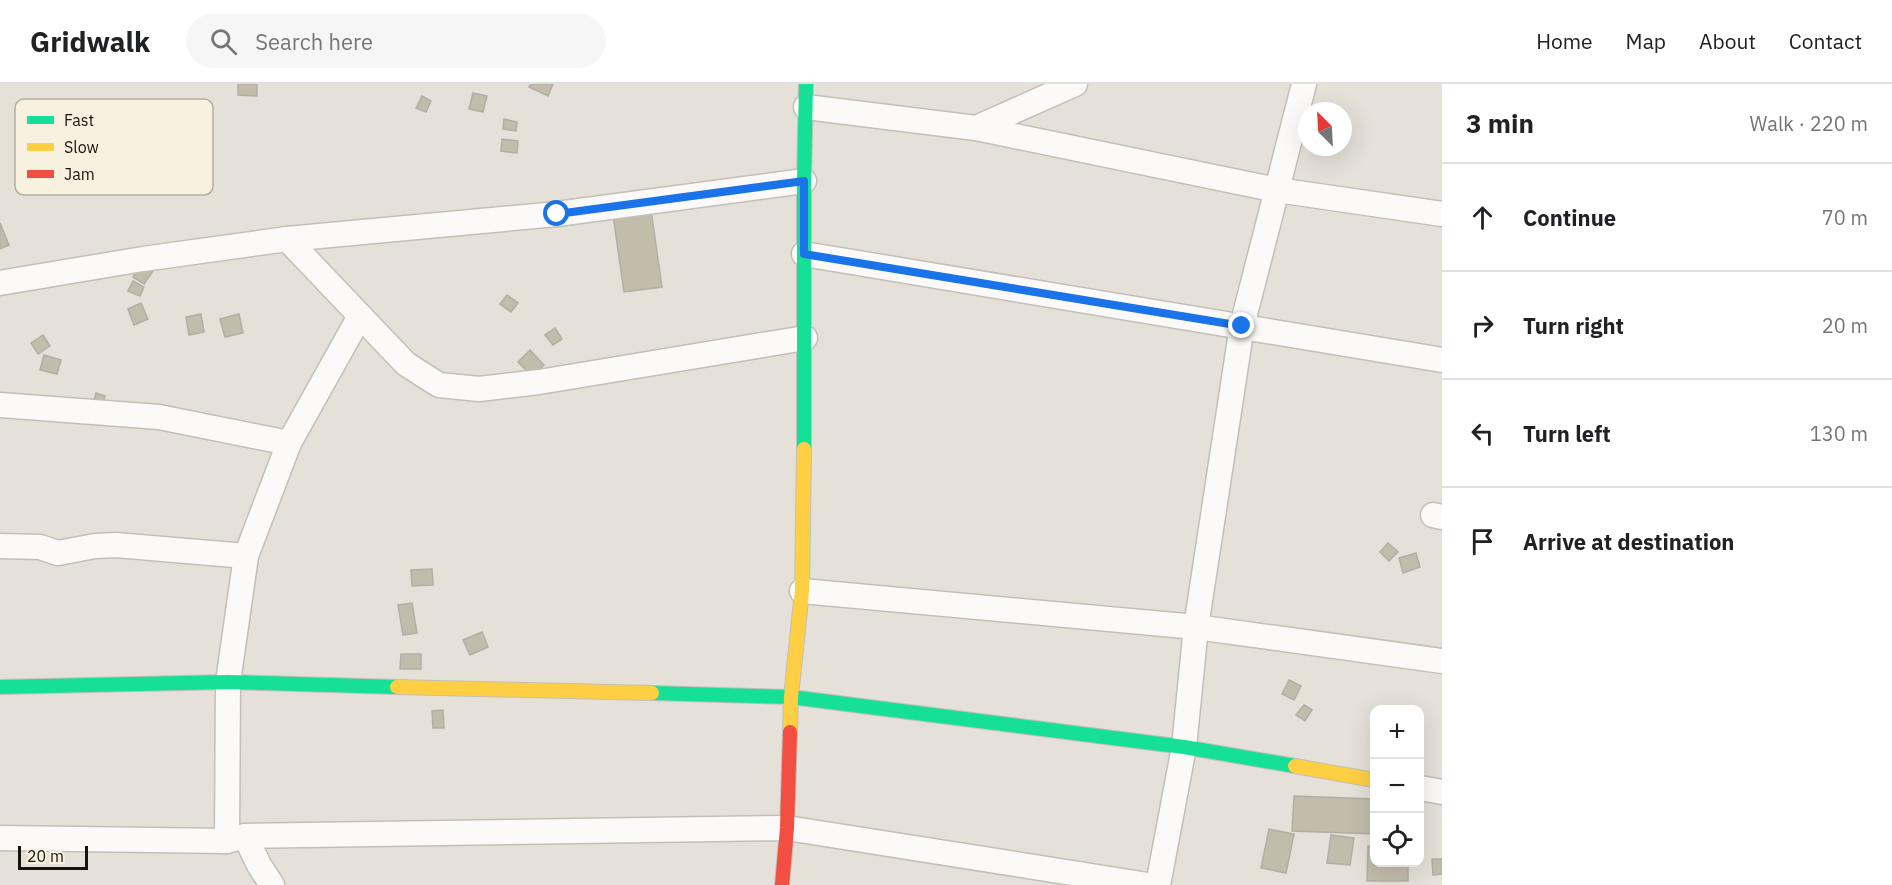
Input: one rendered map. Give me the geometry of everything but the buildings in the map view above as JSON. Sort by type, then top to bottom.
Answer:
[{"type":"street","points":[[976,128],[1075,84]]},
{"type":"street","points":[[1158,885],[1184,747],[1196,627],[1242,326],[1304,84]]},
{"type":"street","points":[[782,885],[787,828],[791,697],[802,591],[806,96],[976,128],[1277,190],[1442,214]]},
{"type":"street","points":[[0,283],[143,259],[287,239],[557,214],[804,181]]},
{"type":"street","points":[[287,239],[406,364],[440,385],[479,389],[539,382],[805,338]]},
{"type":"street","points":[[804,254],[1442,360]]},
{"type":"street","points":[[272,885],[259,865],[236,838],[228,682],[246,556],[289,443],[360,316]]},
{"type":"street","points":[[0,405],[159,417],[289,443]]},
{"type":"street","points":[[0,546],[30,546],[58,553],[116,544],[246,556]]},
{"type":"street","points":[[802,591],[1196,627],[1442,661]]},
{"type":"street","points":[[0,687],[228,682],[791,697],[1184,747],[1370,779]]},
{"type":"street","points":[[1424,789],[1442,792]]},
{"type":"street","points":[[0,838],[236,838],[787,828],[1148,885]]},
{"type":"traffic: fast","points":[[804,449],[806,84]]},
{"type":"traffic: fast","points":[[0,687],[228,682],[397,687]]},
{"type":"traffic: fast","points":[[652,693],[791,697],[1184,747],[1295,766]]},
{"type":"traffic: slow","points":[[790,732],[791,697],[802,591],[804,449]]},
{"type":"traffic: slow","points":[[397,687],[652,693]]},
{"type":"traffic: slow","points":[[1295,766],[1370,779]]},
{"type":"traffic: jam","points":[[782,885],[787,828],[790,732]]},
{"type":"route","points":[[557,214],[804,181],[804,254],[1242,326]]}]
